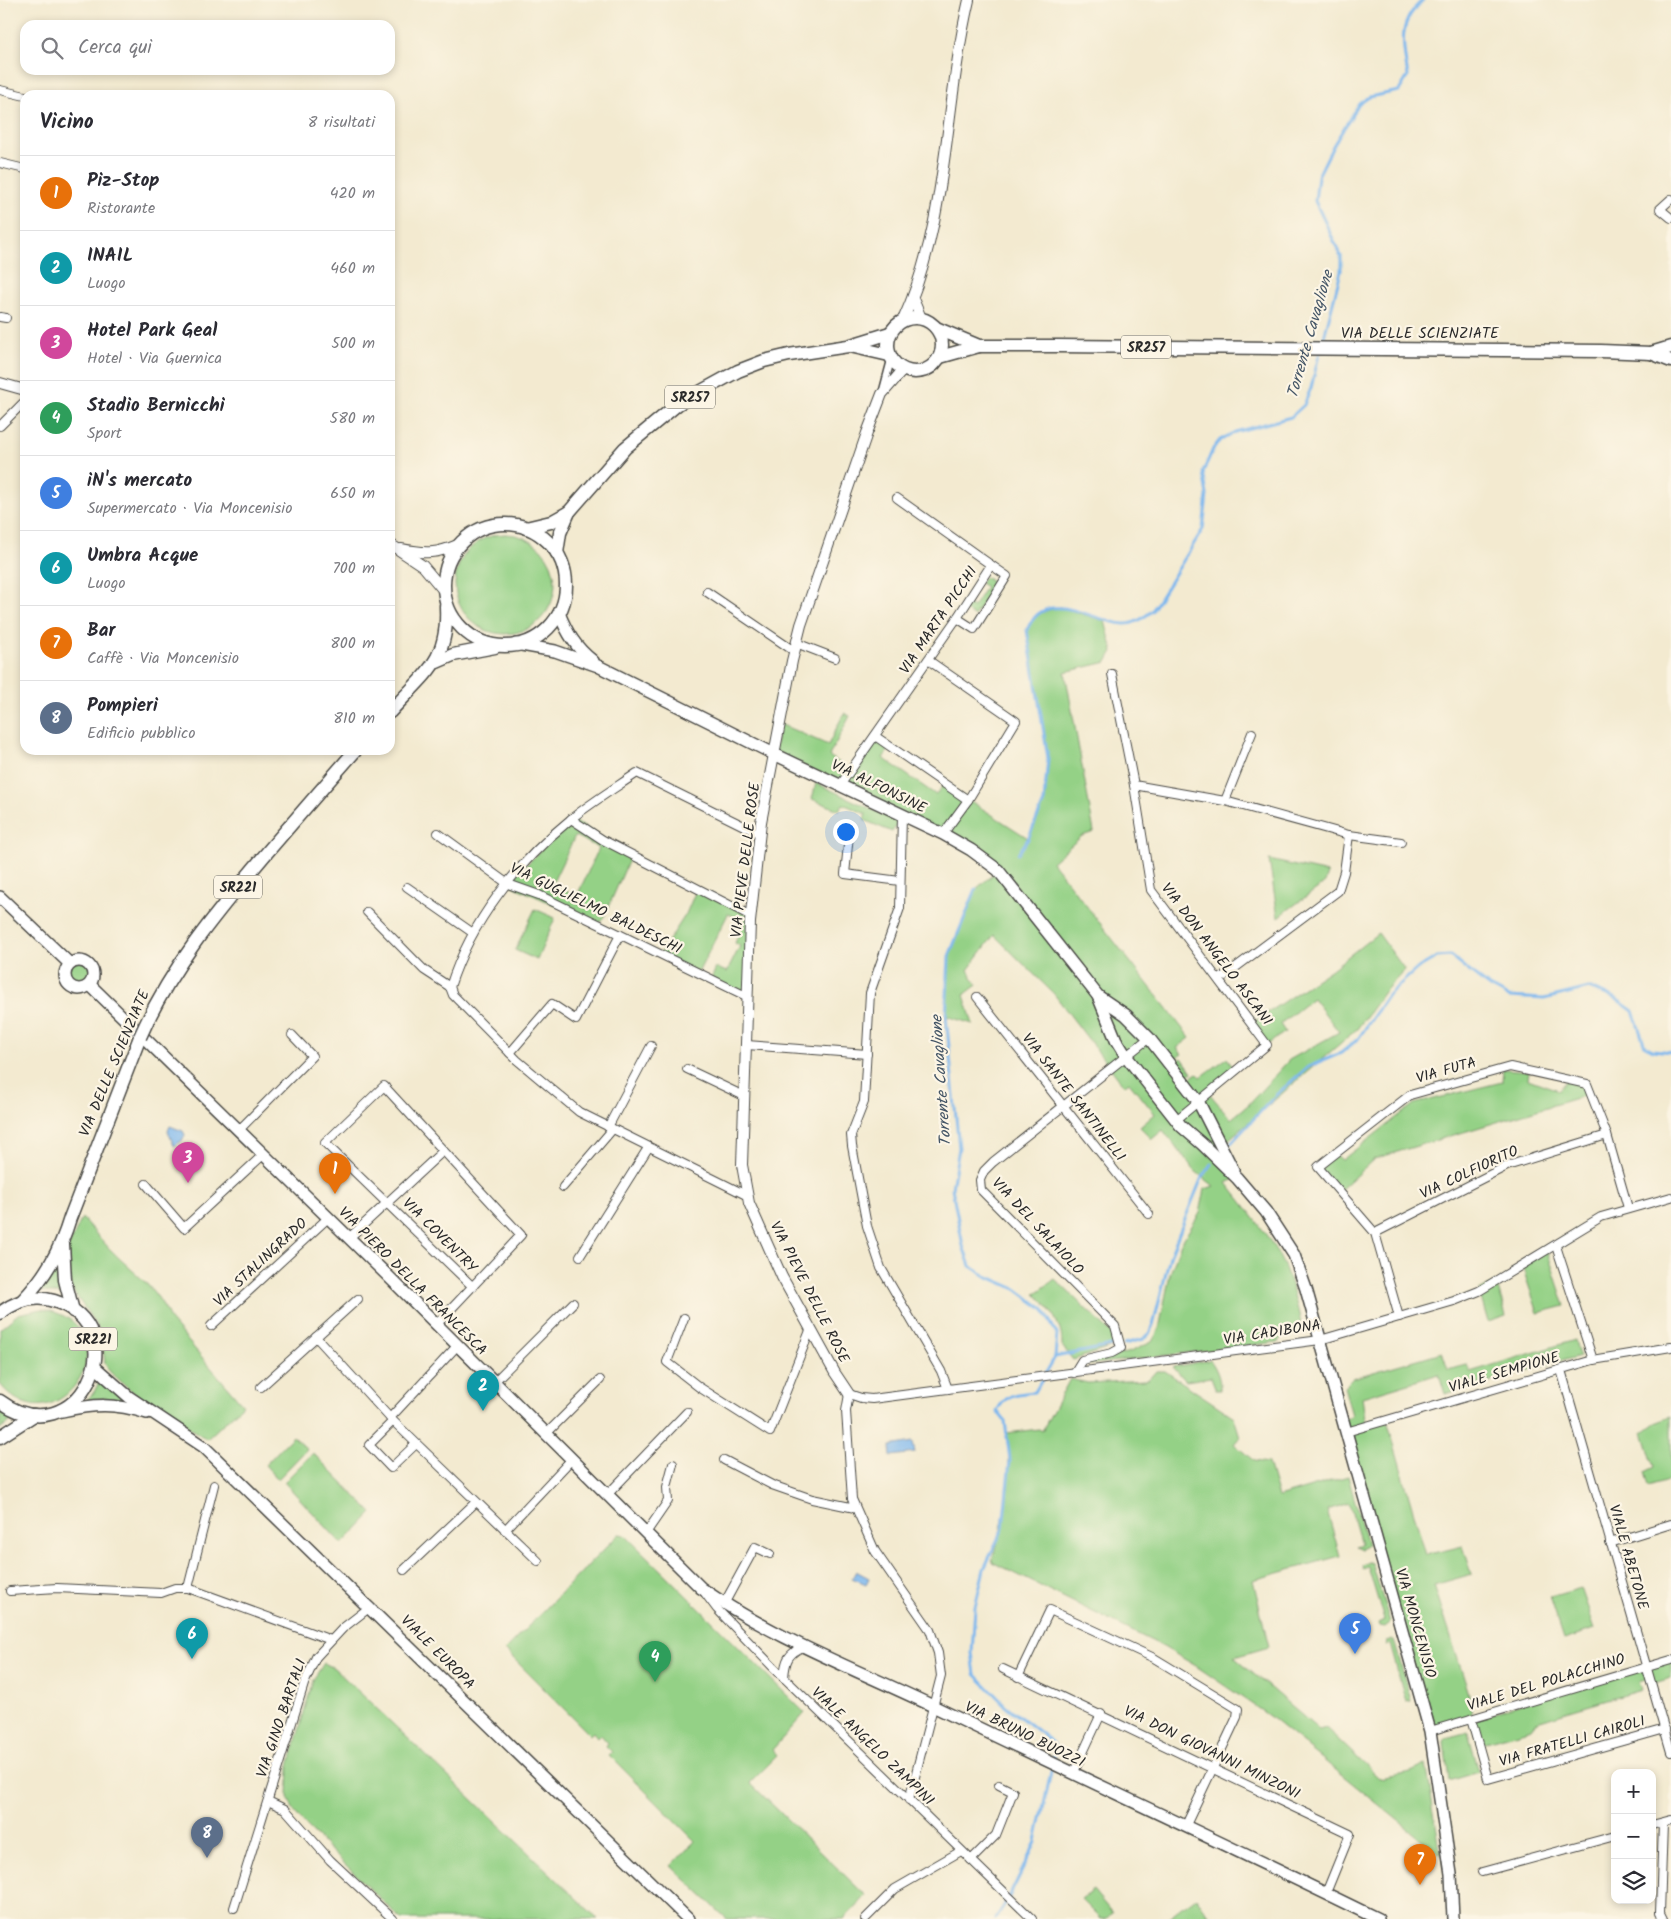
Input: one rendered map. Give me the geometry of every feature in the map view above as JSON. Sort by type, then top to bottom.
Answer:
[{"type":"main road","points":[[903,320],[921,318]]},
{"type":"main road","name":"SR257","points":[[921,318],[936,328]]},
{"type":"main road","name":"SR257","points":[[557,553],[560,532],[569,512],[625,448],[678,404],[738,371],[764,361],[789,355],[848,346],[890,333],[903,320]]},
{"type":"main road","points":[[936,328],[942,344],[940,357]]},
{"type":"main road","name":"VIA DELLE SCIENZIATE","points":[[936,328],[978,346]]},
{"type":"main road","points":[[890,333],[887,341],[890,357]]},
{"type":"main road","name":"SR257","points":[[848,346],[890,357],[903,370],[921,372],[931,367],[940,357]]},
{"type":"main road","name":"VIA DELLE SCIENZIATE","points":[[940,357],[978,346],[1651,353],[1671,347]]},
{"type":"main road","name":"VIA DELLE SCIENZIATE","points":[[1651,353],[1671,361]]},
{"type":"main road","name":"SR257","points":[[526,528],[551,522],[569,512]]},
{"type":"main road","points":[[395,707],[437,662],[453,655],[516,644],[533,639],[544,631],[559,613],[563,601],[565,578],[557,553],[544,538],[526,528],[506,524],[490,525],[477,530],[460,544],[450,558],[446,570],[445,637],[437,662]]},
{"type":"main road","points":[[445,596],[454,618],[464,630],[477,639],[502,645]]},
{"type":"main road","name":"VIA ALFONSINE","points":[[559,613],[565,629],[578,650],[598,666]]},
{"type":"main road","name":"VIA ALFONSINE","points":[[516,644],[555,650],[598,666],[774,754],[841,784],[943,834],[971,850],[998,870],[1098,996],[1116,1040],[1126,1056],[1176,1120],[1237,1178],[1284,1237],[1294,1255],[1320,1340]]},
{"type":"main road","name":"VIA DELLE SCIENZIATE","points":[[22,1301],[45,1275],[63,1241],[124,1074],[153,1006],[208,921],[352,755]]},
{"type":"main road","points":[[0,897],[70,964]]},
{"type":"main road","points":[[81,961],[91,966],[94,977],[90,985],[81,990],[70,986],[65,974],[70,964],[81,961]]},
{"type":"main road","name":"VIA PIERO DELLA FRANCESCA","points":[[90,985],[264,1154],[670,1558]]},
{"type":"main road","name":"VIA ALFONSINE","points":[[1098,996],[1126,1015],[1149,1038],[1198,1101],[1237,1178]]},
{"type":"main road","name":"VIA DELLE SCIENZIATE","points":[[63,1241],[65,1280],[73,1311]]},
{"type":"main road","name":"SR221","points":[[0,1313],[22,1301],[49,1300],[73,1311],[84,1322],[92,1336],[96,1351],[95,1367],[89,1385],[77,1400],[60,1411],[34,1415],[15,1410],[0,1402]]},
{"type":"main road","name":"VIA MONCENISIO","points":[[1320,1340],[1430,1731],[1450,1864],[1453,1919]]},
{"type":"main road","name":"VIALE EUROPA","points":[[95,1367],[125,1394],[204,1447],[688,1919]]},
{"type":"main road","name":"VIALE EUROPA","points":[[60,1411],[91,1405],[111,1404],[160,1417]]},
{"type":"main road","name":"SR221","points":[[0,1437],[34,1415]]},
{"type":"main road","name":"VIA BRUNO BUOZZI","points":[[670,1558],[701,1588],[751,1620],[1041,1759],[1186,1825],[1378,1919]]},
{"type":"street","points":[[903,320],[913,299],[929,247],[969,0]]},
{"type":"street","points":[[0,90],[20,95]]},
{"type":"street","points":[[0,162],[20,168]]},
{"type":"street","points":[[1671,199],[1660,209],[1671,218]]},
{"type":"street","points":[[913,299],[921,318]]},
{"type":"street","name":"VIA PIEVE DELLE ROSE","points":[[849,1394],[782,1277],[748,1196],[742,1166],[751,916],[760,834],[795,647],[867,433],[882,394],[890,357]]},
{"type":"street","name":"VIA PIEVE DELLE ROSE","points":[[882,394],[903,370]]},
{"type":"street","points":[[0,383],[20,389]]},
{"type":"street","points":[[0,426],[20,406]]},
{"type":"street","name":"VIA MARTA PICCHI","points":[[841,784],[957,618],[990,565],[897,498]]},
{"type":"street","points":[[395,546],[426,554],[441,552],[460,544]]},
{"type":"street","points":[[395,547],[423,566],[445,596]]},
{"type":"street","points":[[957,618],[974,629],[1007,576],[990,565]]},
{"type":"street","points":[[707,592],[795,647],[835,658]]},
{"type":"street","points":[[928,660],[1016,721],[968,800],[943,834]]},
{"type":"street","name":"VIA DON ANGELO ASCANI","points":[[1112,674],[1134,784],[1151,890],[1220,979],[1267,1045],[1176,1120]]},
{"type":"street","points":[[1225,801],[1252,733]]},
{"type":"street","points":[[875,736],[968,800]]},
{"type":"street","points":[[450,987],[473,933],[490,906],[523,866],[571,819],[637,773],[760,834]]},
{"type":"street","points":[[1134,784],[1225,801],[1349,835],[1401,842]]},
{"type":"street","points":[[902,814],[900,908],[870,993],[864,1102],[852,1135],[867,1226],[881,1268],[942,1371],[948,1389]]},
{"type":"street","points":[[571,819],[603,840],[751,916]]},
{"type":"street","name":"VIA GUGLIELMO BALDESCHI","points":[[438,833],[508,884],[539,895],[748,997]]},
{"type":"street","points":[[848,835],[844,874],[900,881]]},
{"type":"street","points":[[1220,979],[1338,891],[1344,872],[1349,835]]},
{"type":"street","points":[[407,887],[473,933]]},
{"type":"street","points":[[366,912],[424,970],[450,987],[453,995],[510,1054],[579,1112],[648,1148],[748,1196]]},
{"type":"street","points":[[510,1054],[552,1004],[576,1020],[620,935]]},
{"type":"street","name":"VIA SANTE SANTINELLI","points":[[977,997],[1149,1214]]},
{"type":"street","points":[[239,1130],[312,1056],[292,1035]]},
{"type":"street","name":"VIA DEL SALAIOLO","points":[[1074,1373],[1082,1360],[1112,1353],[1121,1348],[1115,1326],[1005,1216],[981,1190],[980,1180],[984,1171],[993,1162],[1149,1038]]},
{"type":"street","points":[[747,1045],[867,1054]]},
{"type":"street","points":[[564,1187],[610,1129],[650,1046]]},
{"type":"street","name":"VIA FUTA","points":[[1399,1317],[1374,1234],[1318,1167],[1410,1095],[1510,1066],[1587,1084],[1607,1135],[1628,1208]]},
{"type":"street","points":[[687,1069],[744,1096]]},
{"type":"street","name":"VIA COVENTRY","points":[[436,1325],[473,1287],[521,1235],[384,1086],[325,1143],[388,1202],[473,1287]]},
{"type":"street","name":"VIA COLFIORITO","points":[[1374,1234],[1507,1166],[1607,1135]]},
{"type":"street","points":[[580,1256],[648,1148]]},
{"type":"street","name":"VIA COVENTRY","points":[[349,1238],[443,1151]]},
{"type":"street","points":[[146,1184],[184,1228],[264,1154]]},
{"type":"street","name":"VIA CADIBONA","points":[[849,1394],[872,1399],[1320,1340],[1479,1291],[1556,1246],[1594,1220],[1628,1208],[1671,1197]]},
{"type":"street","name":"VIA STALINGRADO","points":[[211,1326],[328,1218]]},
{"type":"street","points":[[1556,1246],[1593,1360]]},
{"type":"street","points":[[261,1387],[358,1299]]},
{"type":"street","points":[[494,1382],[573,1303]]},
{"type":"street","points":[[684,1318],[668,1362],[706,1392],[770,1432],[810,1328]]},
{"type":"street","points":[[316,1337],[391,1419],[538,1561]]},
{"type":"street","points":[[416,1444],[391,1468],[369,1445],[457,1346]]},
{"type":"street","name":"VIALE SEMPIONE","points":[[1346,1432],[1593,1360],[1671,1347]]},
{"type":"street","name":"VIALE ABETONE","points":[[1561,1370],[1671,1752]]},
{"type":"street","points":[[546,1434],[600,1380]]},
{"type":"street","points":[[849,1394],[846,1411],[852,1499],[855,1508],[875,1551],[930,1630],[938,1654],[941,1676],[935,1707],[909,1800]]},
{"type":"street","points":[[607,1495],[687,1412]]},
{"type":"street","points":[[505,1530],[571,1460]]},
{"type":"street","points":[[724,1460],[772,1486],[812,1499],[855,1508]]},
{"type":"street","points":[[646,1533],[668,1502],[668,1487],[674,1464]]},
{"type":"street","points":[[188,1588],[214,1485]]},
{"type":"street","points":[[404,1570],[476,1502]]},
{"type":"street","points":[[1610,1543],[1671,1524]]},
{"type":"street","points":[[724,1604],[755,1547],[770,1554]]},
{"type":"street","points":[[10,1591],[57,1588],[161,1592],[175,1588],[188,1588],[331,1640]]},
{"type":"street","name":"VIALE ANGELO ZAMPINI","points":[[701,1588],[717,1609],[784,1678],[1032,1919]]},
{"type":"street","name":"VIA GINO BARTALI","points":[[234,1908],[304,1684],[316,1657],[331,1640],[370,1607]]},
{"type":"street","points":[[1018,1677],[1050,1610],[1145,1654],[1238,1710],[1237,1717],[1186,1825]]},
{"type":"street","points":[[784,1678],[786,1658],[795,1650],[805,1646]]},
{"type":"street","name":"VIALE DEL POLACCHINO","points":[[1430,1731],[1671,1660]]},
{"type":"street","name":"VIA DON GIOVANNI MINZONI","points":[[1003,1669],[1350,1834],[1326,1893]]},
{"type":"street","points":[[1073,1774],[1100,1714]]},
{"type":"street","name":"VIA FRATELLI CAIROLI","points":[[1471,1719],[1488,1779],[1665,1729]]},
{"type":"street","points":[[971,1860],[996,1835],[1002,1825],[1013,1792],[1000,1785]]},
{"type":"street","name":"VIA GINO BARTALI","points":[[268,1801],[285,1810],[330,1860],[392,1919]]},
{"type":"street","points":[[1663,1919],[1660,1913],[1667,1821]]},
{"type":"street","points":[[1482,1872],[1611,1837]]},
{"type":"street","points":[[865,1919],[895,1889],[961,1851]]},
{"type":"green space","points":[[505,534],[524,538],[540,549],[551,565],[555,584],[551,603],[540,619],[524,630],[505,634],[486,630],[470,619],[459,603],[455,584],[459,565],[470,549],[486,538]]},
{"type":"green space","points":[[984,577],[996,583],[974,616],[963,609],[967,603],[973,607],[986,587],[980,583]]},
{"type":"green space","points":[[1060,607],[1105,621],[1113,651],[1107,662],[1065,672],[1094,832],[1082,836],[1052,862],[1190,1038],[1177,1048],[1182,1054],[1169,1064],[1184,1082],[1197,1073],[1201,1077],[1227,1058],[1236,1070],[1209,1093],[1231,1119],[1248,1105],[1289,1060],[1339,1032],[1313,998],[1280,1024],[1285,1032],[1267,1045],[1252,1023],[1332,969],[1378,933],[1405,970],[1384,992],[1357,1029],[1221,1146],[1237,1178],[1227,1183],[1273,1245],[1285,1268],[1293,1291],[1303,1331],[1283,1334],[1278,1342],[1085,1365],[1085,1363],[1130,1352],[1152,1342],[1159,1329],[1170,1274],[1181,1243],[1200,1213],[1205,1189],[1214,1186],[1195,1171],[1163,1130],[1152,1139],[1140,1127],[1155,1114],[1129,1082],[1124,1086],[1054,994],[994,935],[968,970],[977,985],[964,995],[973,1024],[946,1016],[949,956],[976,889],[998,870],[971,850],[774,754],[780,724],[828,745],[844,713],[850,716],[829,756],[851,770],[875,736],[891,747],[883,758],[936,795],[944,784],[1028,838],[1044,802],[1048,758],[1027,630],[1033,620],[1040,614]]},
{"type":"green space","points":[[816,783],[886,816],[888,814],[900,820],[892,832],[864,820],[866,814],[843,804],[839,810],[812,799]]},
{"type":"green space","points":[[571,819],[631,855],[605,915],[598,924],[508,884]],"holes":[[[575,836],[599,848],[577,896],[552,884]]]},
{"type":"green space","points":[[1269,860],[1328,873],[1325,883],[1278,917]]},
{"type":"green space","points":[[697,888],[751,916],[748,997],[711,979],[716,968],[727,972],[740,946],[735,943],[744,921],[728,914],[698,973],[660,954],[686,914]]},
{"type":"green space","points":[[535,909],[555,918],[537,960],[515,950]]},
{"type":"green space","points":[[79,961],[89,965],[93,975],[89,985],[79,989],[69,985],[65,975],[69,965]]},
{"type":"green space","points":[[1182,1058],[1192,1072],[1187,1076],[1176,1062]]},
{"type":"green space","points":[[1503,1069],[1529,1071],[1528,1079],[1558,1090],[1567,1080],[1587,1084],[1590,1094],[1374,1159],[1339,1191],[1318,1167],[1335,1154],[1342,1160],[1414,1104],[1502,1082]]},
{"type":"green space","points":[[82,1218],[109,1249],[142,1279],[160,1301],[170,1320],[243,1405],[207,1439],[140,1398],[110,1372],[105,1364],[101,1332],[71,1288],[68,1248]]},
{"type":"green space","points":[[1547,1251],[1565,1306],[1538,1313],[1522,1266]]},
{"type":"green space","points":[[59,1257],[57,1275],[63,1295],[40,1291]]},
{"type":"green space","points":[[1055,1279],[1111,1333],[1115,1346],[1073,1360],[1062,1346],[1062,1338],[1054,1317],[1035,1294]]},
{"type":"green space","points":[[1496,1282],[1506,1316],[1488,1322],[1479,1291]]},
{"type":"green space","points":[[42,1309],[70,1320],[84,1338],[86,1359],[79,1380],[64,1396],[44,1405],[22,1402],[0,1384],[0,1329],[18,1314]]},
{"type":"green space","points":[[1575,1340],[1579,1356],[1445,1394],[1439,1374],[1362,1397],[1366,1426],[1387,1420],[1426,1555],[1463,1546],[1472,1574],[1434,1585],[1471,1700],[1471,1719],[1430,1731],[1343,1421],[1352,1415],[1344,1387],[1353,1378],[1442,1352],[1448,1370],[1467,1365],[1470,1372]]},
{"type":"green space","points":[[1210,1360],[1218,1375],[1220,1390],[1216,1390],[1211,1377],[1186,1381],[1173,1367]]},
{"type":"green space","points":[[1156,1371],[1165,1371],[1234,1417],[1240,1437],[1234,1444],[1254,1461],[1268,1463],[1278,1497],[1348,1476],[1367,1545],[1362,1549],[1356,1546],[1361,1544],[1349,1503],[1327,1510],[1340,1556],[1253,1580],[1269,1647],[1234,1657],[1319,1730],[1326,1728],[1379,1778],[1411,1772],[1426,1765],[1441,1855],[1269,1716],[1196,1666],[1160,1645],[992,1562],[1007,1498],[1009,1449],[1007,1433],[1039,1429],[1042,1431],[1070,1379],[1088,1383],[1145,1380],[1149,1379]]},
{"type":"green space","points":[[102,1376],[116,1393],[127,1402],[105,1398],[87,1400],[94,1392]]},
{"type":"green space","points":[[0,1410],[14,1418],[0,1429]]},
{"type":"green space","points":[[1671,1417],[1671,1479],[1648,1486],[1644,1472],[1654,1467],[1643,1432],[1655,1423]]},
{"type":"green space","points":[[293,1436],[307,1449],[278,1479],[265,1465]]},
{"type":"green space","points":[[313,1453],[372,1513],[342,1544],[284,1482]]},
{"type":"green space","points":[[619,1534],[625,1535],[805,1713],[772,1750],[777,1756],[750,1783],[866,1896],[844,1919],[727,1919],[671,1866],[695,1841],[609,1755],[612,1752],[606,1746],[608,1743],[601,1735],[598,1738],[593,1732],[590,1735],[505,1650]]},
{"type":"green space","points":[[1368,1562],[1372,1563],[1390,1622],[1384,1627],[1379,1626],[1378,1623],[1384,1620],[1368,1567],[1363,1569],[1362,1565]]},
{"type":"green space","points":[[1581,1588],[1595,1629],[1564,1639],[1550,1597]]},
{"type":"green space","points":[[1394,1640],[1411,1701],[1406,1702],[1390,1644],[1385,1646],[1386,1641]]},
{"type":"green space","points":[[1671,1660],[1671,1679],[1651,1685],[1649,1678],[1639,1681],[1642,1690],[1539,1720],[1532,1729],[1478,1744],[1471,1719]]},
{"type":"green space","points":[[324,1663],[334,1668],[598,1919],[401,1919],[306,1826],[293,1810],[288,1797],[289,1766],[313,1680]]},
{"type":"green space","points":[[1468,1732],[1479,1772],[1449,1781],[1444,1742],[1446,1738]]},
{"type":"green space","points":[[1093,1890],[1112,1913],[1106,1919],[1101,1919],[1081,1899]]},
{"type":"green space","points":[[1196,1897],[1212,1919],[1167,1919]]},
{"type":"water","points":[[170,1126],[183,1131],[185,1135],[183,1140],[174,1146],[168,1131]]},
{"type":"water","points":[[913,1442],[915,1453],[891,1456],[890,1446]]},
{"type":"water","points":[[856,1571],[869,1578],[866,1584],[852,1578]]},
{"type":"waterway","name":"Torrente Cavaglione","points":[[1322,345],[1341,271],[1341,256],[1315,201],[1318,176],[1334,144],[1359,104],[1369,97],[1399,91],[1408,76],[1403,45],[1405,26],[1414,9],[1423,0]]},
{"type":"waterway","name":"Torrente Cavaglione","points":[[1018,854],[1028,839],[1044,802],[1048,758],[1027,630],[1035,617],[1046,610],[1058,608],[1071,609],[1111,622],[1124,624],[1136,622],[1152,611],[1203,529],[1207,495],[1203,472],[1213,449],[1220,440],[1235,432],[1291,417],[1304,405],[1311,388],[1320,351]]},
{"type":"waterway","name":"Torrente Cavaglione","points":[[976,889],[949,956],[946,1016],[959,1148],[952,1188],[963,1246],[970,1266],[986,1276],[1016,1289],[1043,1309],[1057,1334],[1055,1357],[1035,1392],[1017,1394],[1008,1398],[997,1411],[1005,1421],[1010,1460],[1003,1528],[984,1569],[975,1607],[972,1653],[975,1674],[1006,1706],[1053,1743],[1056,1748],[1053,1761]]},
{"type":"waterway","points":[[1231,1143],[1276,1095],[1308,1067],[1341,1053],[1358,1039],[1388,995],[1418,968],[1437,957],[1450,956],[1488,986],[1509,997],[1544,999],[1589,988],[1615,998],[1633,1011],[1645,1046],[1653,1050],[1671,1052]]},
{"type":"waterway","points":[[1124,1344],[1144,1339],[1149,1334],[1154,1322],[1170,1256],[1202,1177],[1211,1164]]},
{"type":"waterway","points":[[1055,1357],[1116,1345]]},
{"type":"waterway","name":"Torrente Cavaglione","points":[[995,1919],[1007,1901],[1036,1842],[1052,1767]]},
{"type":"place","name":"Hotel Park Geal","points":[[188,1183]]},
{"type":"place","name":"Piz-Stop","points":[[335,1194]]},
{"type":"place","name":"INAIL","points":[[483,1411]]},
{"type":"place","name":"iN's mercato","points":[[1355,1654]]},
{"type":"place","name":"Umbra Acque","points":[[192,1659]]},
{"type":"place","name":"Stadio Bernicchi","points":[[655,1682]]},
{"type":"place","name":"Pompieri","points":[[207,1858]]},
{"type":"place","name":"Bar","points":[[1420,1885]]}]
